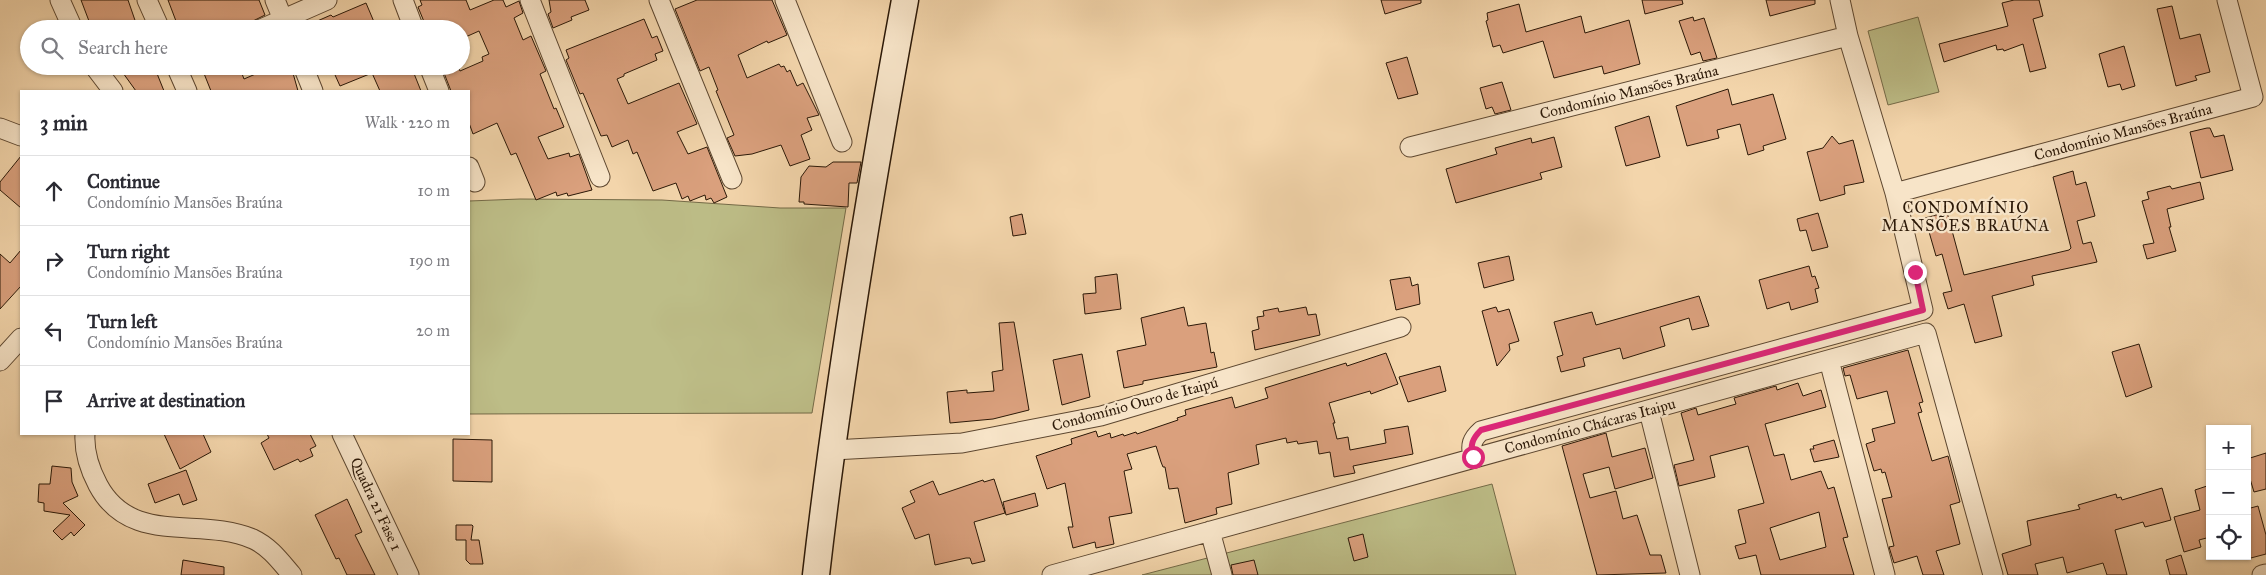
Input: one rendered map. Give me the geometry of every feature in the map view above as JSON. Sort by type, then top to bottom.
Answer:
[{"type":"street","points":[[60,0],[69,20]]},
{"type":"street","points":[[148,0],[156,20]]},
{"type":"street","points":[[275,0],[283,20]]},
{"type":"street","points":[[292,20],[327,0]]},
{"type":"street","points":[[403,0],[411,20]]},
{"type":"street","points":[[530,0],[600,176]]},
{"type":"street","points":[[659,0],[732,179]]},
{"type":"street","points":[[785,0],[842,142]]},
{"type":"street","points":[[816,575],[832,450],[868,209],[905,0]]},
{"type":"street","points":[[1473,457],[1470,447],[1474,437],[1481,430],[1923,310],[1895,193],[1848,36],[1840,0]]},
{"type":"street","name":"Condomínio Mansões Braúna","points":[[1895,193],[2254,97],[2227,0]]},
{"type":"street","name":"Condomínio Mansões Braúna","points":[[1410,147],[1848,36]]},
{"type":"street","points":[[101,75],[112,90]]},
{"type":"street","points":[[181,75],[187,90]]},
{"type":"street","points":[[307,75],[313,90]]},
{"type":"street","points":[[433,75],[439,90]]},
{"type":"street","points":[[0,128],[20,136]]},
{"type":"street","name":"Condomínio Ouro de Itaipú","points":[[832,450],[962,443],[1101,416],[1401,327]]},
{"type":"street","name":"Condomínio Chácaras Itaipu","points":[[1052,575],[1926,333],[1993,575]]},
{"type":"street","points":[[0,361],[20,339]]},
{"type":"street","points":[[1829,360],[1885,575]]},
{"type":"street","points":[[1649,411],[1690,575]]},
{"type":"street","points":[[85,435],[93,475],[102,493],[114,508],[129,518],[143,523],[226,531],[252,539],[267,546],[292,575]]},
{"type":"street","name":"Quadra 21 Fase 1","points":[[342,435],[410,575]]},
{"type":"street","points":[[1210,531],[1222,575]]},
{"type":"street","points":[[2262,575],[2266,574]]},
{"type":"green space","points":[[1918,17],[1939,92],[1888,105],[1868,31]]},
{"type":"green space","points":[[520,199],[662,200],[780,208],[846,208],[812,413],[470,414],[470,201]]},
{"type":"green space","points":[[1492,484],[1516,575],[1142,575]]},
{"type":"building","points":[[81,0],[128,0],[135,20],[89,20]]},
{"type":"building","points":[[168,0],[259,0],[265,15],[255,20],[176,20]]},
{"type":"building","points":[[420,0],[466,0],[470,10],[494,0],[503,0],[506,7],[519,1],[523,13],[514,18],[523,40],[531,36],[546,71],[540,74],[554,109],[556,108],[564,127],[538,137],[548,159],[569,153],[570,157],[579,154],[592,190],[568,196],[567,193],[557,196],[556,192],[536,200],[516,153],[511,155],[497,123],[473,134],[470,126],[470,90],[451,90],[445,75],[470,75],[470,67],[483,61],[482,57],[489,54],[479,31],[470,35],[470,20],[423,20],[418,7],[422,5]]},
{"type":"building","points":[[549,0],[585,0],[589,10],[571,17],[572,20],[553,28],[548,14],[551,12]]},
{"type":"building","points":[[697,0],[772,0],[787,35],[768,43],[767,41],[738,55],[747,78],[779,64],[781,67],[784,66],[787,72],[790,70],[797,86],[803,83],[819,115],[807,118],[812,130],[801,135],[810,159],[790,166],[781,145],[752,154],[735,156],[727,138],[734,135],[716,91],[718,90],[709,67],[700,71],[675,9]]},
{"type":"building","points":[[1381,0],[1421,0],[1421,3],[1385,14]]},
{"type":"building","points":[[1642,0],[1682,0],[1683,4],[1645,14]]},
{"type":"building","points":[[1766,0],[1815,0],[1815,4],[1770,16]]},
{"type":"building","points":[[2014,0],[2039,0],[2043,16],[2033,19],[2046,68],[2030,72],[2023,44],[2004,51],[2003,49],[1997,50],[1996,45],[1944,62],[1939,44],[2008,26],[2002,3]]},
{"type":"building","points":[[366,3],[373,20],[320,20],[331,15],[333,17]]},
{"type":"building","points":[[1519,4],[1526,32],[1581,16],[1585,33],[1629,20],[1640,64],[1604,74],[1602,66],[1554,78],[1543,41],[1503,53],[1500,45],[1493,47],[1486,21],[1488,20],[1487,13]]},
{"type":"building","points":[[2172,6],[2180,39],[2200,34],[2210,72],[2195,76],[2197,80],[2176,86],[2157,9]]},
{"type":"building","points":[[1693,17],[1694,21],[1704,18],[1717,58],[1703,61],[1700,52],[1691,55],[1679,21]]},
{"type":"building","points":[[644,19],[652,38],[657,36],[663,51],[655,54],[657,60],[624,74],[624,76],[617,79],[628,104],[679,83],[697,124],[677,132],[688,154],[707,147],[727,197],[714,203],[711,198],[706,200],[705,195],[690,201],[688,196],[682,199],[676,183],[653,191],[637,152],[633,154],[628,140],[612,147],[607,135],[601,136],[583,93],[580,94],[566,60],[569,58],[566,50]]},
{"type":"building","points":[[2124,46],[2135,86],[2122,90],[2120,84],[2108,87],[2099,54]]},
{"type":"building","points":[[1407,57],[1418,94],[1398,99],[1386,63]]},
{"type":"building","points":[[124,75],[158,75],[164,90],[135,90]]},
{"type":"building","points":[[205,75],[242,75],[244,79],[253,75],[294,75],[298,90],[211,90]]},
{"type":"building","points":[[335,75],[367,75],[340,86]]},
{"type":"building","points":[[373,75],[415,75],[421,90],[380,90]]},
{"type":"building","points":[[1502,82],[1511,110],[1495,114],[1492,107],[1486,109],[1480,88]]},
{"type":"building","points":[[1728,89],[1732,105],[1773,94],[1786,139],[1763,146],[1764,150],[1748,155],[1740,124],[1717,130],[1719,138],[1687,146],[1676,106]]},
{"type":"building","points":[[1649,116],[1660,157],[1626,166],[1615,127]]},
{"type":"building","points":[[2210,128],[2214,137],[2224,135],[2233,170],[2201,178],[2190,132]]},
{"type":"building","points":[[1832,136],[1839,144],[1853,140],[1864,182],[1844,186],[1845,194],[1820,201],[1807,152],[1823,148]]},
{"type":"building","points":[[1554,137],[1562,167],[1540,173],[1542,179],[1456,203],[1446,169],[1497,154],[1495,148],[1531,138],[1532,143]]},
{"type":"building","points":[[20,157],[20,207],[0,190],[0,182]]},
{"type":"building","points":[[833,162],[861,162],[857,183],[849,183],[848,207],[799,202],[801,177],[809,166],[826,167]]},
{"type":"building","points":[[2073,171],[2076,185],[2086,182],[2095,216],[2077,221],[2083,244],[2091,242],[2097,262],[2032,276],[2034,285],[1992,296],[2002,336],[1975,343],[1964,304],[1948,309],[1943,293],[1952,291],[1942,254],[1936,256],[1925,218],[1947,212],[1964,275],[2069,250],[2071,248],[2053,177]]},
{"type":"building","points":[[2200,182],[2204,199],[2167,209],[2171,227],[2169,227],[2176,251],[2147,259],[2143,245],[2154,243],[2142,201],[2149,199],[2147,192],[2170,186],[2172,189]]},
{"type":"building","points":[[1818,213],[1828,247],[1812,251],[1806,230],[1800,231],[1797,219]]},
{"type":"building","points":[[1022,214],[1026,234],[1013,236],[1010,217]]},
{"type":"building","points":[[20,251],[20,287],[0,309],[0,254],[10,263]]},
{"type":"building","points":[[1509,256],[1514,280],[1484,288],[1478,263]]},
{"type":"building","points":[[1809,266],[1812,277],[1815,276],[1819,288],[1815,289],[1818,302],[1791,310],[1789,302],[1767,309],[1759,280]]},
{"type":"building","points":[[1117,274],[1121,309],[1085,314],[1083,294],[1096,293],[1095,277]]},
{"type":"building","points":[[1410,277],[1412,286],[1418,284],[1420,304],[1396,310],[1390,280]]},
{"type":"building","points":[[1699,296],[1709,326],[1692,330],[1689,318],[1660,327],[1665,346],[1623,359],[1620,348],[1583,358],[1585,366],[1561,372],[1557,357],[1563,355],[1554,322],[1592,312],[1596,325]]},
{"type":"building","points":[[1184,307],[1188,326],[1206,323],[1211,353],[1214,352],[1217,367],[1143,381],[1143,384],[1124,388],[1117,351],[1146,345],[1141,318]]},
{"type":"building","points":[[1306,307],[1308,315],[1316,314],[1320,335],[1255,350],[1252,331],[1259,329],[1257,317],[1264,316],[1263,311],[1278,308],[1279,312]]},
{"type":"building","points":[[1496,307],[1498,312],[1509,309],[1519,341],[1509,344],[1510,350],[1497,366],[1482,311]]},
{"type":"building","points":[[1014,322],[1029,410],[993,419],[950,423],[947,392],[967,390],[967,393],[994,391],[992,372],[1003,370],[999,323]]},
{"type":"building","points":[[2139,344],[2152,387],[2126,397],[2112,352]]},
{"type":"building","points":[[1908,350],[1923,402],[1919,403],[1922,412],[1918,413],[1932,461],[1948,456],[1960,502],[1950,505],[1960,544],[1936,551],[1944,575],[1923,575],[1917,556],[1894,563],[1889,547],[1894,546],[1882,499],[1892,497],[1885,472],[1882,473],[1881,469],[1874,471],[1866,444],[1875,441],[1872,429],[1895,423],[1887,391],[1857,399],[1850,375],[1845,376],[1843,368]]},
{"type":"building","points":[[1386,353],[1398,384],[1371,394],[1370,391],[1329,403],[1335,423],[1333,423],[1337,439],[1348,437],[1350,450],[1386,443],[1384,430],[1408,426],[1413,454],[1353,466],[1355,473],[1334,477],[1330,452],[1319,454],[1317,441],[1298,444],[1297,441],[1287,443],[1286,438],[1256,445],[1259,464],[1228,473],[1232,504],[1216,508],[1217,514],[1185,523],[1178,488],[1169,489],[1165,467],[1163,467],[1156,446],[1127,454],[1132,469],[1124,471],[1132,513],[1109,517],[1114,544],[1096,548],[1095,542],[1073,548],[1068,527],[1073,527],[1065,483],[1047,489],[1036,456],[1072,444],[1071,439],[1096,431],[1098,437],[1110,433],[1111,438],[1136,432],[1137,434],[1178,420],[1177,418],[1186,415],[1185,410],[1232,397],[1235,408],[1268,398],[1265,388],[1346,363],[1347,366]]},
{"type":"building","points":[[1082,354],[1090,397],[1062,405],[1053,360]]},
{"type":"building","points":[[1440,366],[1446,391],[1408,402],[1399,377]]},
{"type":"building","points":[[1798,383],[1803,396],[1821,390],[1826,407],[1765,424],[1774,456],[1784,454],[1791,480],[1821,471],[1828,489],[1834,487],[1848,537],[1843,538],[1854,575],[1761,575],[1756,555],[1739,559],[1735,546],[1746,543],[1738,510],[1764,503],[1748,446],[1710,456],[1715,477],[1679,486],[1674,465],[1694,460],[1681,413],[1696,408],[1698,415],[1736,404],[1734,398],[1776,386],[1777,390]],"holes":[[[1819,512],[1826,547],[1780,560],[1770,528]]]},
{"type":"building","points":[[1606,433],[1612,457],[1645,448],[1653,478],[1615,489],[1609,467],[1583,474],[1590,498],[1616,491],[1623,519],[1637,515],[1650,555],[1661,555],[1666,573],[1597,575],[1562,446]]},
{"type":"building","points":[[164,435],[203,435],[211,452],[180,469]]},
{"type":"building","points":[[268,435],[310,435],[316,446],[310,449],[313,456],[300,462],[298,459],[274,470],[261,443],[269,438]]},
{"type":"building","points":[[453,439],[492,440],[492,482],[453,481]]},
{"type":"building","points":[[1834,440],[1839,457],[1814,462],[1810,449],[1814,449],[1813,446]]},
{"type":"building","points":[[2266,453],[2266,489],[2254,492],[2251,482],[2251,458]]},
{"type":"building","points":[[52,466],[71,468],[72,482],[78,496],[63,503],[85,525],[74,536],[71,532],[62,540],[53,531],[70,515],[44,511],[44,503],[38,502],[39,484],[50,484]]},
{"type":"building","points":[[186,470],[197,500],[183,505],[179,494],[155,503],[148,484]]},
{"type":"building","points":[[994,479],[1005,513],[974,522],[985,561],[972,564],[970,558],[966,558],[935,565],[929,534],[915,539],[902,508],[915,502],[910,491],[933,481],[939,495],[983,480],[984,482]]},
{"type":"building","points":[[2206,486],[2206,538],[2199,540],[2201,547],[2184,552],[2174,517],[2200,510],[2195,490]]},
{"type":"building","points":[[2162,488],[2171,520],[2145,527],[2143,522],[2115,530],[2127,575],[2107,575],[2103,563],[2067,573],[2063,557],[2035,564],[2038,575],[2008,575],[2002,554],[2031,545],[2027,521],[2080,509],[2078,505],[2116,494],[2117,498],[2121,497],[2122,500]]},
{"type":"building","points":[[1035,493],[1038,506],[1006,515],[1003,502]]},
{"type":"building","points":[[347,499],[362,532],[355,535],[375,575],[347,575],[339,558],[336,559],[315,515]]},
{"type":"building","points":[[2258,506],[2266,535],[2266,554],[2251,558],[2251,515],[2251,508]]},
{"type":"building","points":[[456,525],[473,526],[471,540],[479,540],[483,564],[470,564],[466,560],[466,540],[456,540]]},
{"type":"building","points":[[1363,534],[1368,557],[1354,561],[1348,538]]},
{"type":"building","points":[[2181,555],[2187,575],[2170,575],[2166,560]]},
{"type":"building","points":[[183,560],[224,567],[224,575],[181,575]]},
{"type":"building","points":[[1254,560],[1258,575],[1233,575],[1231,565]]},
{"type":"district","name":"CONDOMÍNIO MANSÕES BRAÚNA","points":[[1966,216]]},
{"type":"route","points":[[1473,457],[1470,447],[1474,437],[1481,430],[1923,310],[1915,272]]}]
